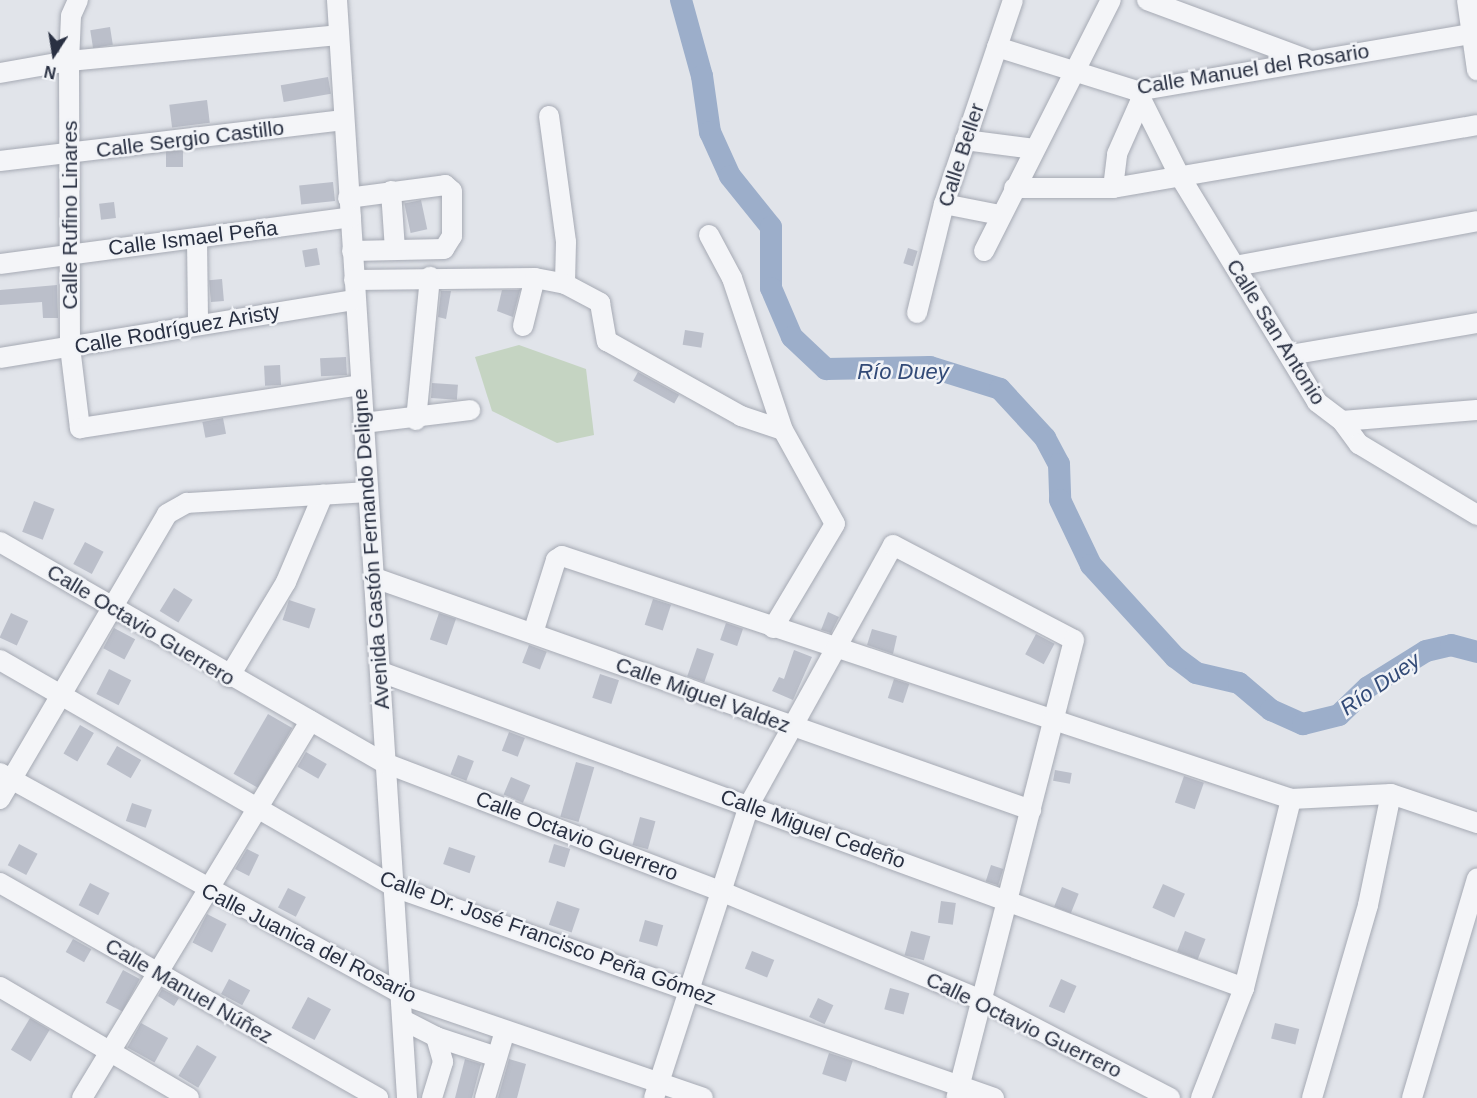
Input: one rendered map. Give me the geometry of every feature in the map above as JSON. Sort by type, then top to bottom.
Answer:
[{"type":"street","name":"Calle Rufino Linares","points":[[78,0],[71,16],[69,61],[72,254],[70,347],[84,430],[360,385]]},
{"type":"street","name":"Avenida Gastón Fernando Deligne","points":[[337,0],[385,763],[405,1021],[407,1098]]},
{"type":"street","name":"Calle Beller","points":[[918,313],[944,204],[1013,0]]},
{"type":"street","points":[[984,251],[1000,215],[1111,0]]},
{"type":"street","points":[[1147,0],[1312,60]]},
{"type":"street","points":[[1467,0],[1475,34],[1477,70]]},
{"type":"street","name":"Calle Manuel del Rosario","points":[[997,47],[1138,96],[1312,60],[1475,34]]},
{"type":"street","points":[[0,73],[69,61],[338,35]]},
{"type":"street","points":[[1113,188],[1117,154],[1138,96]]},
{"type":"street","name":"Calle San Antonio","points":[[1138,96],[1178,174],[1317,402],[1342,421],[1359,444],[1477,515]]},
{"type":"street","points":[[549,116],[566,242],[565,284]]},
{"type":"street","name":"Calle Sergio Castillo","points":[[0,161],[344,120]]},
{"type":"street","points":[[1014,188],[1113,188],[1178,174],[1477,125]]},
{"type":"street","points":[[965,140],[1034,149]]},
{"type":"street","name":"Calle Ismael Peña","points":[[0,264],[197,238],[350,208],[391,191],[445,185],[452,191],[451,243],[444,249],[396,249]]},
{"type":"street","points":[[351,251],[396,249],[391,191]]},
{"type":"street","points":[[944,204],[1000,215]]},
{"type":"street","points":[[1235,266],[1477,221]]},
{"type":"street","points":[[709,235],[732,278],[783,429],[835,524],[773,627]]},
{"type":"street","points":[[197,238],[198,324]]},
{"type":"street","points":[[354,280],[430,277],[535,278],[565,284],[600,303],[608,341],[741,416],[783,429]]},
{"type":"street","points":[[416,420],[430,277]]},
{"type":"street","points":[[523,326],[535,278]]},
{"type":"street","name":"Calle Rodríguez Aristy","points":[[0,358],[355,300]]},
{"type":"street","points":[[1290,355],[1477,323]]},
{"type":"street","points":[[363,423],[416,420],[470,410]]},
{"type":"street","points":[[1342,421],[1477,410]]},
{"type":"street","points":[[0,799],[5,777],[60,694],[167,514],[176,507],[367,492]]},
{"type":"street","points":[[229,677],[286,582],[323,495]]},
{"type":"street","name":"Calle Octavio Guerrero","points":[[0,542],[229,677],[385,763],[718,890],[981,1000],[1170,1098]]},
{"type":"street","points":[[656,1091],[718,890],[749,805],[834,647],[893,545],[1070,634],[1074,640],[1057,718],[1030,810],[1010,900],[958,1091]]},
{"type":"street","points":[[533,633],[555,560],[562,556],[834,647],[1057,718],[1292,799],[1391,794],[1477,823]]},
{"type":"street","name":"Calle Miguel Valdez","points":[[375,578],[533,633],[790,728],[1030,810]]},
{"type":"street","name":"Calle Dr. José Francisco Peña Gómez","points":[[0,660],[254,810],[394,887],[688,989],[958,1091],[994,1098]]},
{"type":"street","name":"Calle Miguel Cedeño","points":[[381,672],[1010,900],[1244,988]]},
{"type":"street","points":[[82,1098],[203,890],[310,721]]},
{"type":"street","name":"Calle Juanica del Rosario","points":[[5,777],[203,890],[403,995],[505,1031],[656,1091],[703,1098]]},
{"type":"street","points":[[1312,1098],[1368,905],[1391,794]]},
{"type":"street","points":[[1201,1098],[1244,988],[1292,799]]},
{"type":"street","points":[[1412,1098],[1477,878]]},
{"type":"street","name":"Calle Manuel Núñez","points":[[0,883],[378,1098]]},
{"type":"street","points":[[0,987],[112,1049],[189,1098]]},
{"type":"street","points":[[405,1021],[436,1037],[497,1057]]},
{"type":"street","points":[[485,1098],[505,1031]]},
{"type":"street","points":[[432,1098],[443,1062],[436,1037]]},
{"type":"green space","points":[[519,345],[586,369],[594,435],[557,443],[492,411],[475,357]]},
{"type":"building","points":[[110,27],[113,45],[93,48],[90,30]]},
{"type":"building","points":[[328,77],[331,94],[284,102],[281,85]]},
{"type":"building","points":[[207,100],[210,123],[172,127],[169,105]]},
{"type":"building","points":[[166,151],[183,151],[183,167],[166,167]]},
{"type":"building","points":[[333,182],[335,201],[301,204],[299,186]]},
{"type":"building","points":[[421,200],[427,229],[411,233],[404,204]]},
{"type":"building","points":[[114,202],[116,218],[101,220],[99,204]]},
{"type":"building","points":[[317,248],[320,265],[305,267],[302,251]]},
{"type":"building","points":[[908,248],[918,251],[913,266],[903,263]]},
{"type":"building","points":[[222,279],[224,301],[211,302],[209,280]]},
{"type":"building","points":[[57,285],[58,318],[43,318],[42,302],[0,305],[0,290]]},
{"type":"building","points":[[502,290],[520,290],[513,317],[497,311]]},
{"type":"building","points":[[441,291],[451,291],[446,319],[438,317]]},
{"type":"building","points":[[685,330],[704,333],[701,348],[683,345]]},
{"type":"building","points":[[346,357],[347,375],[321,376],[320,358]]},
{"type":"building","points":[[280,365],[281,385],[265,386],[264,366]]},
{"type":"building","points":[[638,372],[679,395],[674,404],[633,381]]},
{"type":"building","points":[[432,383],[458,385],[457,400],[431,398]]},
{"type":"building","points":[[223,418],[226,434],[205,438],[202,422]]},
{"type":"building","points":[[34,501],[55,509],[43,540],[22,532]]},
{"type":"building","points":[[85,542],[104,552],[92,574],[73,564]]},
{"type":"building","points":[[174,588],[193,600],[178,623],[160,611]]},
{"type":"building","points":[[653,599],[671,605],[663,631],[645,625]]},
{"type":"building","points":[[289,600],[316,609],[309,629],[283,620]]},
{"type":"building","points":[[828,612],[839,617],[831,633],[821,630]]},
{"type":"building","points":[[11,613],[28,621],[17,646],[0,638]]},
{"type":"building","points":[[439,613],[456,619],[447,645],[430,639]]},
{"type":"building","points":[[726,623],[743,629],[737,646],[720,640]]},
{"type":"building","points":[[114,628],[135,639],[124,660],[103,648]]},
{"type":"building","points":[[872,629],[897,636],[893,654],[867,645]]},
{"type":"building","points":[[1036,634],[1055,644],[1044,664],[1025,654]]},
{"type":"building","points":[[529,645],[547,652],[540,670],[522,663]]},
{"type":"building","points":[[697,648],[714,654],[704,682],[687,676]]},
{"type":"building","points":[[794,650],[812,657],[793,700],[772,691],[779,677],[784,679]]},
{"type":"building","points":[[109,669],[131,680],[119,705],[96,694]]},
{"type":"building","points":[[600,674],[619,680],[611,704],[592,698]]},
{"type":"building","points":[[894,679],[909,684],[903,703],[888,698]]},
{"type":"building","points":[[268,714],[292,728],[258,788],[234,774]]},
{"type":"building","points":[[80,725],[94,733],[77,762],[64,754]]},
{"type":"building","points":[[509,732],[525,738],[518,757],[502,751]]},
{"type":"building","points":[[117,746],[141,760],[131,778],[106,764]]},
{"type":"building","points":[[306,752],[327,764],[318,779],[298,767]]},
{"type":"building","points":[[458,755],[474,761],[466,781],[450,775]]},
{"type":"building","points":[[576,762],[594,767],[579,822],[560,817]]},
{"type":"building","points":[[1055,770],[1072,773],[1070,784],[1053,781]]},
{"type":"building","points":[[1184,776],[1204,783],[1195,809],[1175,802]]},
{"type":"building","points":[[511,777],[530,785],[523,803],[504,794]]},
{"type":"building","points":[[132,803],[152,810],[146,828],[126,821]]},
{"type":"building","points":[[640,817],[655,821],[648,849],[632,845]]},
{"type":"building","points":[[19,844],[38,854],[26,875],[8,865]]},
{"type":"building","points":[[554,844],[570,849],[565,867],[548,862]]},
{"type":"building","points":[[449,847],[475,856],[470,873],[443,864]]},
{"type":"building","points":[[247,849],[259,855],[249,876],[235,869]]},
{"type":"building","points":[[991,865],[1003,869],[998,885],[986,881]]},
{"type":"building","points":[[90,883],[110,893],[98,915],[79,905]]},
{"type":"building","points":[[1163,884],[1185,894],[1174,918],[1152,908]]},
{"type":"building","points":[[1062,887],[1079,894],[1071,913],[1054,906]]},
{"type":"building","points":[[288,888],[306,897],[296,917],[278,908]]},
{"type":"building","points":[[557,901],[580,909],[572,932],[549,925]]},
{"type":"building","points":[[941,901],[956,903],[953,925],[938,923]]},
{"type":"building","points":[[207,914],[227,924],[212,952],[192,943]]},
{"type":"building","points":[[645,920],[663,925],[657,946],[639,941]]},
{"type":"building","points":[[911,931],[930,936],[924,960],[905,955]]},
{"type":"building","points":[[1185,931],[1206,939],[1198,959],[1177,952]]},
{"type":"building","points":[[73,939],[91,949],[84,962],[66,952]]},
{"type":"building","points":[[752,951],[774,960],[767,978],[745,969]]},
{"type":"building","points":[[123,970],[140,979],[122,1012],[106,1003]]},
{"type":"building","points":[[229,979],[250,990],[242,1005],[221,994]]},
{"type":"building","points":[[1061,979],[1077,986],[1064,1013],[1049,1006]]},
{"type":"building","points":[[890,988],[909,993],[904,1014],[884,1009]]},
{"type":"building","points":[[162,989],[179,998],[174,1006],[158,996]]},
{"type":"building","points":[[308,997],[331,1009],[315,1040],[292,1028]]},
{"type":"building","points":[[818,998],[833,1005],[825,1024],[809,1017]]},
{"type":"building","points":[[30,1018],[50,1030],[31,1062],[11,1050]]},
{"type":"building","points":[[141,1023],[168,1038],[155,1063],[127,1047]]},
{"type":"building","points":[[1275,1023],[1299,1029],[1295,1045],[1271,1039]]},
{"type":"building","points":[[197,1045],[217,1057],[198,1088],[178,1076]]},
{"type":"building","points":[[829,1053],[853,1061],[846,1082],[822,1074]]},
{"type":"building","points":[[465,1059],[481,1064],[472,1098],[455,1098]]},
{"type":"building","points":[[509,1059],[526,1064],[517,1098],[498,1098]]},
{"type":"waterway","name":"Río Duey","points":[[681,0],[702,76],[710,132],[730,176],[771,227],[771,288],[792,337],[826,369],[930,367],[1000,389],[1045,438],[1059,464],[1060,500],[1091,565],[1175,657],[1196,673],[1239,683],[1271,710],[1303,724],[1339,715],[1368,687],[1426,651],[1451,645],[1477,652]]}]
